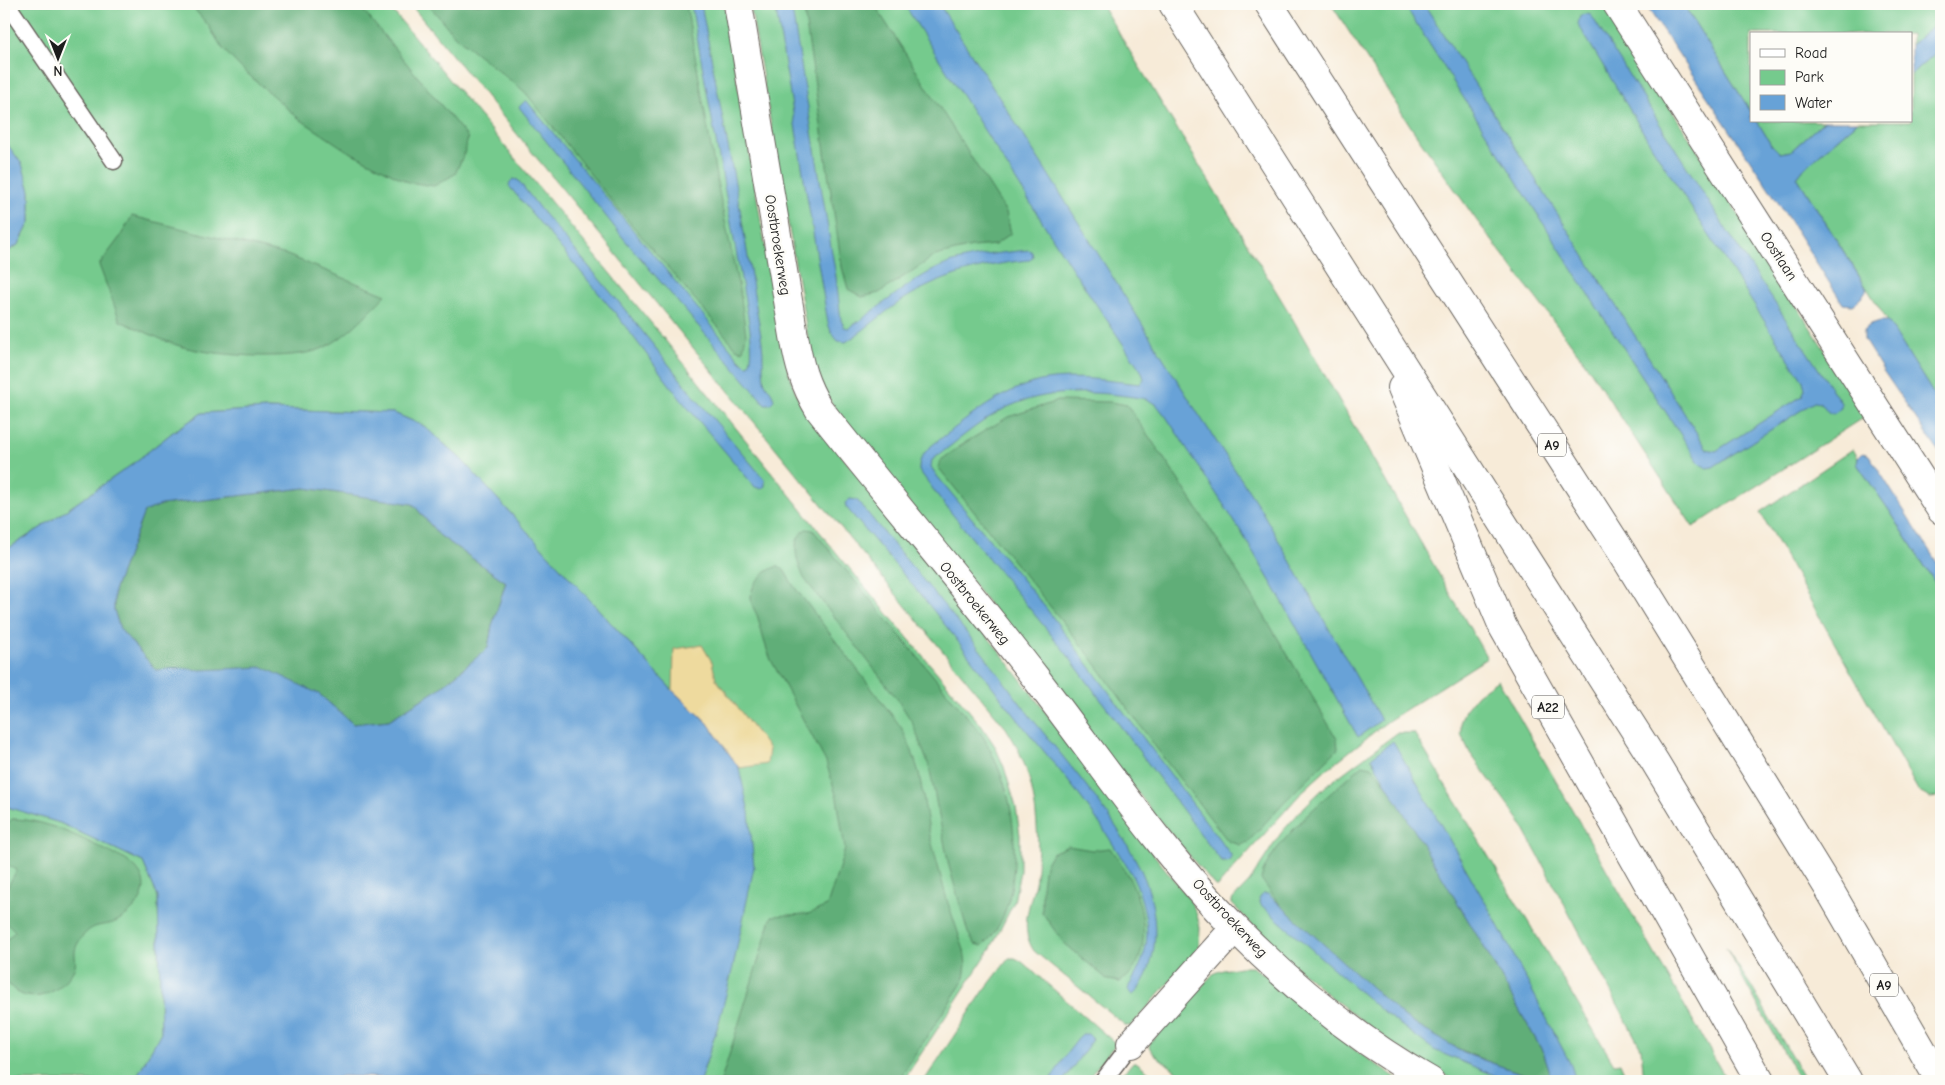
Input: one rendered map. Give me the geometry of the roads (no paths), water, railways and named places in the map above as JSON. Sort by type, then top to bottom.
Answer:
[{"type":"main road","name":"Oostbroekerweg","points":[[738,4],[799,365],[807,388],[818,409],[1033,675],[1155,835],[1235,928],[1336,1018],[1369,1043],[1430,1081]]},
{"type":"main road","points":[[1172,4],[1655,762],[1848,1081]]},
{"type":"main road","name":"A9","points":[[1269,4],[1621,551],[1829,889],[1940,1081]]},
{"type":"main road","name":"Oostlaan","points":[[1617,4],[1941,510]]},
{"type":"main road","name":"A22","points":[[1371,316],[1503,627],[1760,1081]]},
{"type":"main road","points":[[1131,1044],[1235,928]]},
{"type":"lane","points":[[7,4],[114,162]]},
{"type":"lane","points":[[1103,1081],[1131,1044]]},
{"type":"water","points":[[691,4],[701,4],[740,209],[762,342],[764,379],[774,400],[770,404],[765,404],[624,239],[519,107],[526,100],[740,360],[749,365],[751,339],[748,317]]},
{"type":"water","points":[[775,4],[791,4],[836,277],[841,320],[844,327],[849,328],[917,279],[952,262],[996,253],[1029,250],[1032,252],[1033,257],[1030,260],[998,264],[968,271],[923,288],[901,301],[846,342],[838,341],[831,332],[828,323]]},
{"type":"water","points":[[904,4],[939,4],[1197,412],[1260,508],[1381,720],[1358,737],[1240,530],[1156,404],[1146,399],[1091,393],[1072,393],[1035,398],[1017,403],[991,416],[932,460],[931,467],[937,476],[1045,607],[1231,855],[1231,860],[1227,862],[1222,862],[1211,848],[1066,653],[944,504],[919,470],[921,458],[933,444],[982,408],[1018,388],[1045,380],[1069,378],[1140,384],[1144,379],[1142,372],[1073,270]]},
{"type":"water","points":[[1404,4],[1424,4],[1707,449],[1716,451],[1802,396],[1805,389],[1803,381],[1651,145],[1578,24],[1580,16],[1586,14],[1591,15],[1726,229],[1841,403],[1841,408],[1835,413],[1829,413],[1821,403],[1814,402],[1713,467],[1707,468],[1700,464],[1594,303]]},
{"type":"water","points":[[1645,4],[1683,4],[1750,110],[1750,122],[1758,122],[1771,144],[1780,153],[1791,151],[1823,122],[1857,122],[1804,168],[1797,177],[1867,289],[1861,298],[1852,305],[1843,304],[1770,190]]},
{"type":"water","points":[[1941,19],[1941,48],[1912,74],[1912,44]]},
{"type":"water","points":[[4,140],[22,164],[30,191],[30,222],[19,244],[4,254]]},
{"type":"water","points":[[513,179],[518,180],[765,480],[765,486],[761,489],[755,487],[682,401],[616,314],[509,186]]},
{"type":"water","points":[[1888,321],[1941,406],[1941,455],[1864,340],[1864,330],[1871,324]]},
{"type":"water","points":[[267,409],[394,413],[424,426],[461,459],[673,691],[707,722],[739,768],[749,812],[754,867],[733,967],[719,1022],[700,1081],[395,1081],[389,1078],[342,1076],[329,1081],[132,1081],[137,1076],[161,1032],[158,897],[143,862],[60,823],[4,806],[4,551],[130,466],[173,432],[202,413]],"holes":[[[305,488],[413,504],[439,535],[506,582],[492,626],[488,648],[440,688],[389,720],[353,724],[319,694],[263,667],[156,670],[120,629],[114,610],[114,591],[144,512],[161,505]]]},
{"type":"water","points":[[1863,453],[1869,455],[1941,569],[1941,592],[1891,513],[1857,464],[1858,458]]},
{"type":"water","points":[[850,499],[857,500],[970,637],[1088,788],[1128,846],[1145,879],[1153,907],[1155,935],[1151,963],[1139,989],[1133,995],[1128,991],[1129,986],[1142,962],[1147,939],[1147,928],[1142,903],[1131,873],[1096,818],[1074,788],[942,621],[846,507],[845,503]]},
{"type":"water","points":[[1393,741],[1493,916],[1571,1065],[1576,1081],[1508,1081],[1434,1050],[1382,1011],[1261,905],[1259,899],[1263,894],[1268,894],[1404,1017],[1421,1028],[1469,1055],[1529,1076],[1549,1077],[1549,1069],[1544,1054],[1484,947],[1371,758]]},
{"type":"water","points":[[1082,1034],[1088,1034],[1092,1038],[1090,1043],[1063,1081],[1050,1081],[1067,1053]]}]
